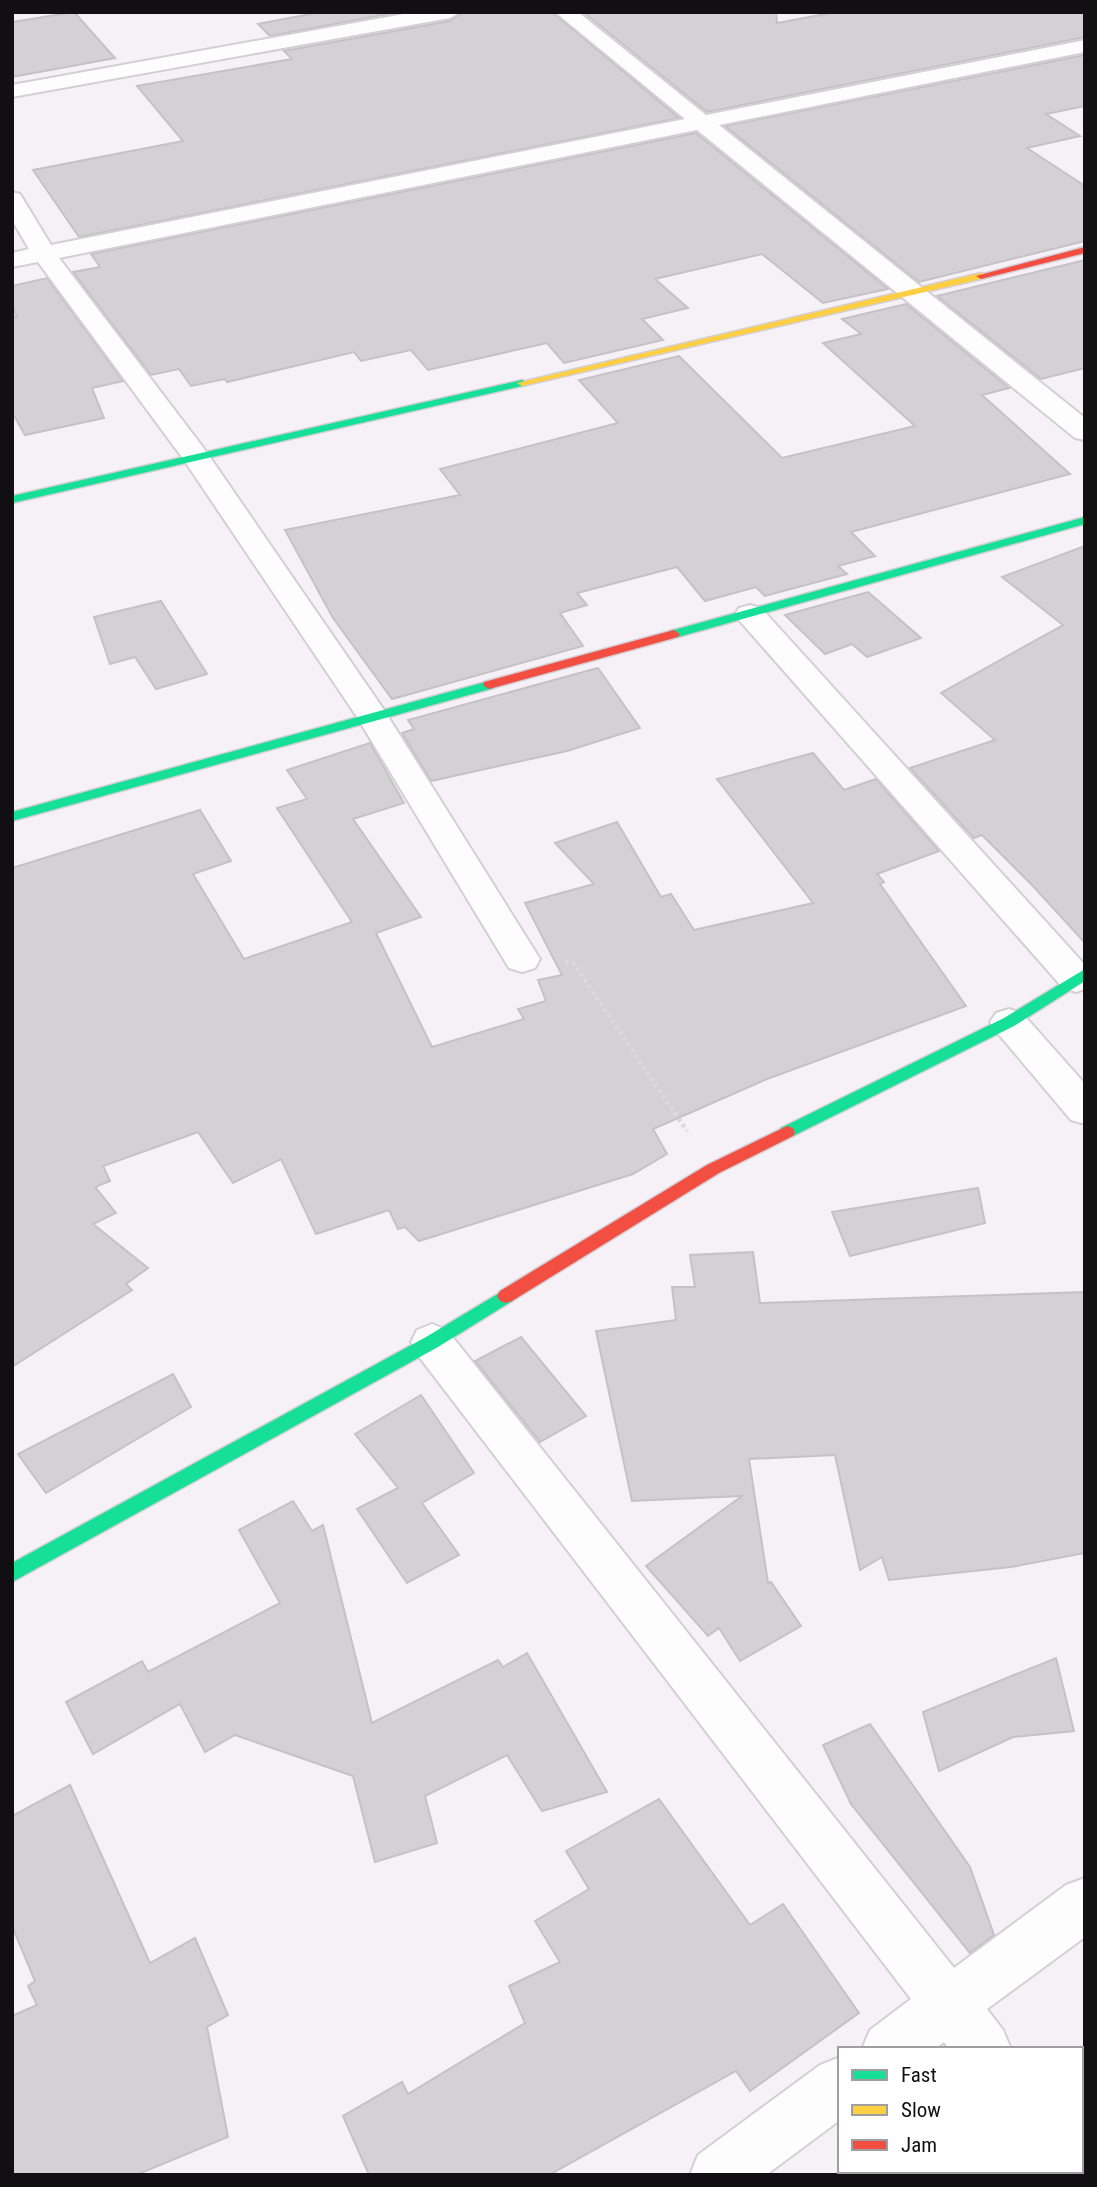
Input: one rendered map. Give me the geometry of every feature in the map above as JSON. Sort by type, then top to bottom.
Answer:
[{"type":"street","points":[[12,91],[450,12]]},
{"type":"street","points":[[565,12],[1085,432]]},
{"type":"street","points":[[12,260],[705,124],[1085,46]]},
{"type":"street","points":[[12,199],[44,254],[195,456],[373,717],[522,959]]},
{"type":"street","points":[[12,500],[912,293],[1085,250]]},
{"type":"street","points":[[12,817],[1085,520]]},
{"type":"street","points":[[12,1573],[432,1342],[713,1169],[1009,1022],[1080,977],[750,614]]},
{"type":"street","points":[[1009,1022],[1085,1110]]},
{"type":"street","points":[[432,1342],[982,2047]]},
{"type":"street","points":[[892,2047],[1085,1904]]},
{"type":"street","points":[[718,2175],[838,2086]]},
{"type":"path","points":[[522,959],[573,963],[713,1169]]},
{"type":"building","points":[[74,12],[115,58],[12,77],[12,22]]},
{"type":"building","points":[[321,12],[399,12],[270,36],[258,24]]},
{"type":"building","points":[[463,12],[552,12],[679,118],[79,237],[33,170],[183,141],[137,86],[292,59],[284,51],[450,21]]},
{"type":"building","points":[[583,12],[776,12],[777,23],[836,12],[1085,12],[1085,37],[707,112]]},
{"type":"building","points":[[1085,55],[1085,106],[1046,114],[1080,136],[1027,148],[1085,186],[1085,241],[919,282],[725,126]]},
{"type":"building","points":[[696,133],[888,289],[823,303],[762,254],[655,279],[688,308],[642,319],[663,340],[564,363],[547,343],[428,370],[411,350],[361,361],[354,352],[227,382],[225,379],[191,386],[179,369],[151,375],[73,272],[100,267],[91,254]]},
{"type":"building","points":[[1085,260],[1085,368],[1041,379],[937,296]]},
{"type":"building","points":[[47,278],[123,381],[92,388],[104,418],[25,435],[12,412],[12,317],[17,316],[12,307],[12,286]]},
{"type":"building","points":[[906,304],[1009,388],[982,395],[1070,474],[851,532],[875,556],[838,566],[847,574],[765,596],[756,587],[705,601],[677,567],[577,593],[587,605],[560,613],[583,646],[392,699],[333,618],[285,530],[460,495],[440,469],[618,423],[579,380],[679,356],[782,458],[915,426],[823,343],[861,334],[842,319]]},
{"type":"building","points":[[1085,546],[1085,943],[982,835],[974,838],[910,768],[995,740],[941,693],[1063,625],[1002,577]]},
{"type":"building","points":[[868,592],[921,638],[867,657],[852,644],[825,654],[785,615]]},
{"type":"building","points":[[161,601],[207,674],[156,689],[135,657],[110,664],[94,617]]},
{"type":"building","points":[[598,668],[640,728],[567,751],[431,781],[402,733],[414,729],[408,720]]},
{"type":"building","points":[[370,743],[404,803],[353,819],[421,917],[376,933],[432,1047],[524,1019],[518,1009],[546,1001],[538,980],[562,975],[525,903],[594,884],[555,843],[617,822],[661,897],[671,894],[694,930],[813,903],[717,779],[813,753],[844,790],[876,779],[939,851],[877,874],[884,882],[880,884],[966,1006],[767,1079],[653,1129],[667,1154],[633,1174],[419,1241],[405,1227],[398,1229],[389,1210],[316,1234],[281,1159],[233,1183],[198,1132],[103,1166],[110,1181],[95,1187],[116,1213],[93,1224],[148,1268],[126,1284],[132,1290],[12,1367],[12,868],[200,810],[231,861],[193,874],[244,959],[352,922],[277,808],[307,799],[287,770]]},
{"type":"building","points":[[978,1188],[985,1223],[850,1256],[832,1212]]},
{"type":"building","points":[[753,1252],[760,1303],[1085,1292],[1085,1553],[1011,1567],[889,1580],[882,1557],[860,1570],[835,1455],[749,1459],[768,1583],[771,1582],[801,1626],[740,1661],[719,1628],[708,1636],[646,1566],[742,1496],[632,1501],[596,1331],[676,1320],[672,1287],[695,1287],[690,1255]]},
{"type":"building","points":[[521,1337],[586,1416],[540,1442],[475,1361]]},
{"type":"building","points":[[173,1374],[191,1407],[46,1493],[18,1454]]},
{"type":"building","points":[[421,1395],[474,1473],[422,1503],[459,1555],[407,1583],[357,1509],[398,1488],[355,1434]]},
{"type":"building","points":[[293,1501],[312,1531],[323,1525],[372,1723],[498,1660],[503,1667],[527,1653],[607,1792],[542,1811],[507,1755],[425,1796],[437,1843],[375,1862],[353,1776],[235,1735],[205,1752],[180,1704],[93,1754],[66,1702],[142,1661],[148,1672],[280,1603],[239,1530]]},
{"type":"building","points":[[1056,1658],[1074,1731],[1013,1737],[939,1771],[923,1712]]},
{"type":"building","points":[[870,1724],[970,1867],[994,1935],[970,1953],[851,1804],[823,1745]]},
{"type":"building","points":[[70,1785],[150,1963],[195,1938],[228,2015],[207,2027],[228,2137],[136,2175],[12,2175],[12,2016],[37,2005],[28,1986],[35,1981],[12,1926],[12,1816]]},
{"type":"building","points":[[659,1799],[750,1925],[783,1904],[859,2013],[750,2091],[736,2071],[549,2175],[369,2175],[343,2116],[402,2082],[408,2094],[525,2023],[509,1986],[560,1962],[535,1921],[589,1889],[566,1851]]},
{"type":"traffic: fast","points":[[12,500],[522,383]]},
{"type":"traffic: fast","points":[[674,634],[1085,520]]},
{"type":"traffic: fast","points":[[12,817],[489,685]]},
{"type":"traffic: fast","points":[[787,1132],[1009,1022],[1085,974]]},
{"type":"traffic: fast","points":[[12,1573],[432,1342],[506,1296]]},
{"type":"traffic: slow","points":[[522,383],[981,276]]},
{"type":"traffic: jam","points":[[981,276],[1085,250]]},
{"type":"traffic: jam","points":[[489,685],[674,634]]},
{"type":"traffic: jam","points":[[506,1296],[713,1169],[787,1132]]}]
